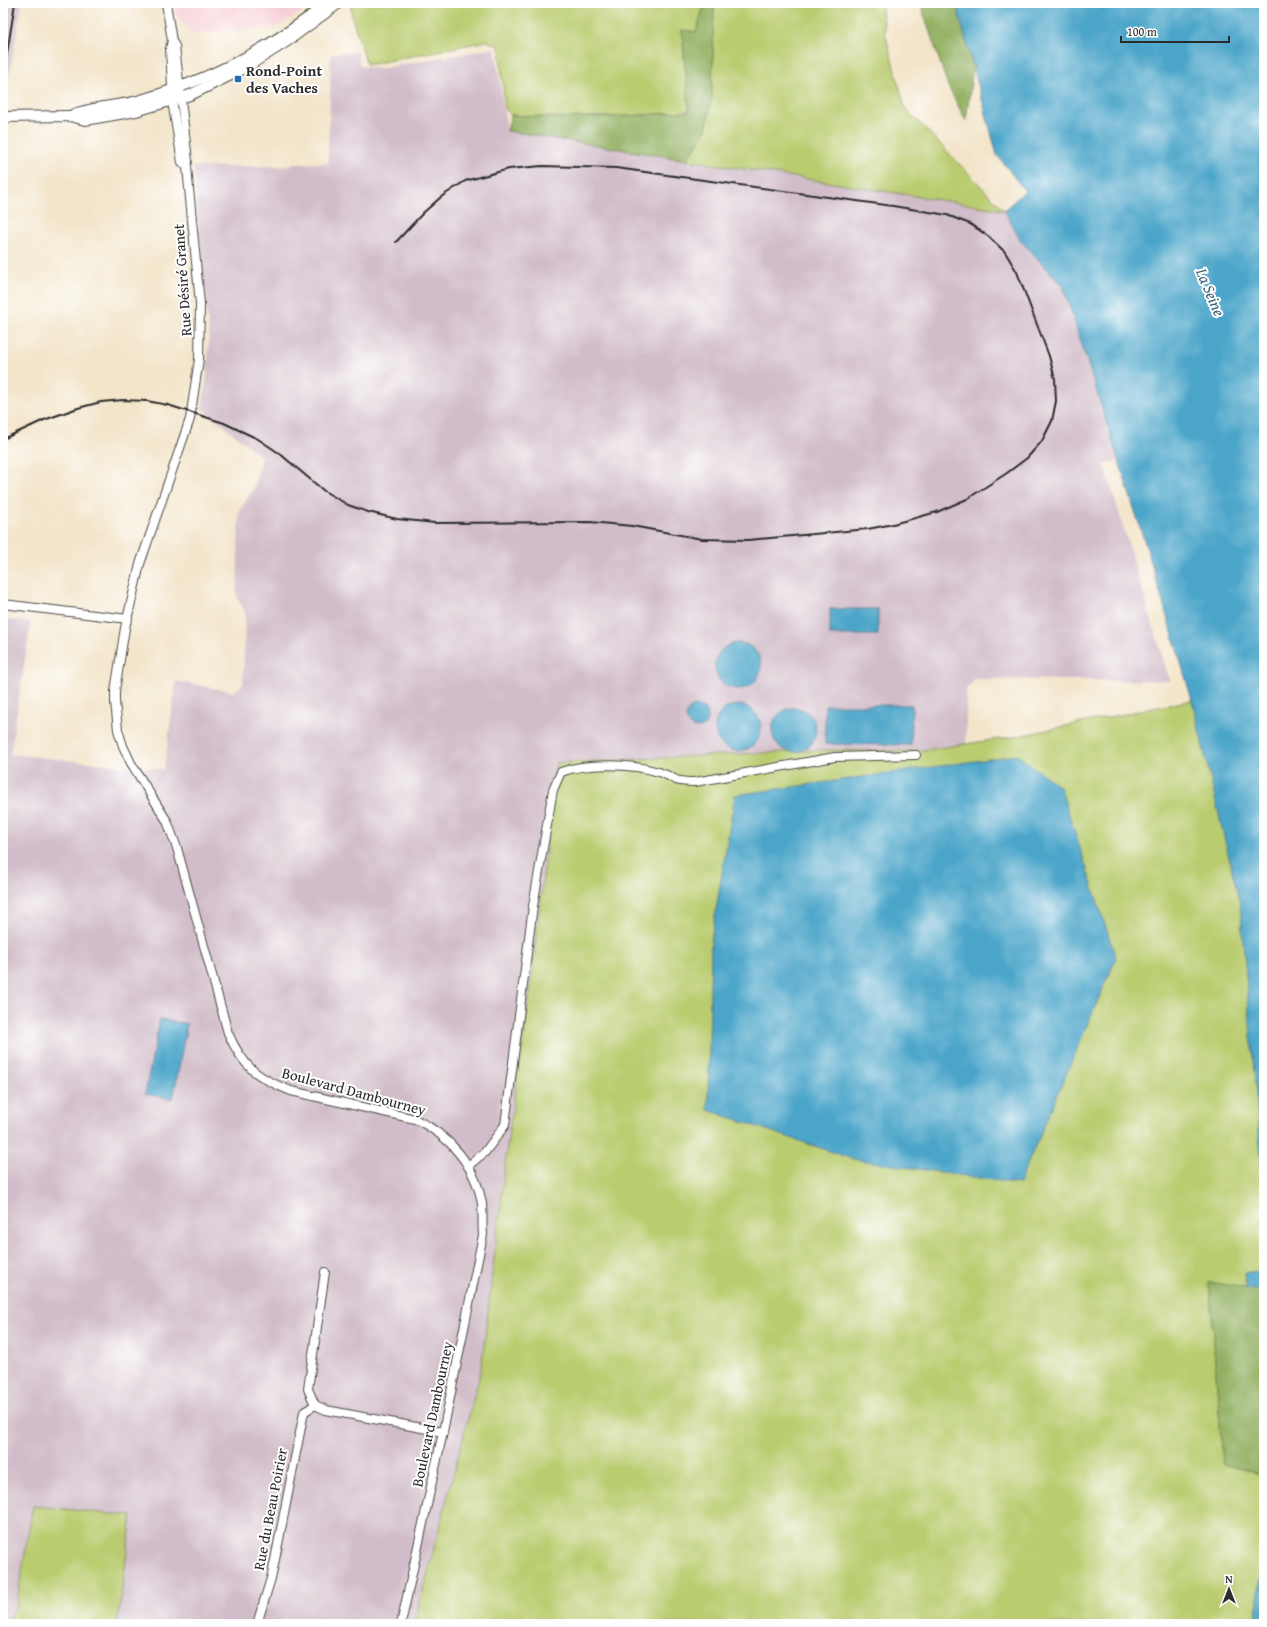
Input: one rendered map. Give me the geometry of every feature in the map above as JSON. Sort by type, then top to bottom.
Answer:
[{"type":"main road","points":[[176,94],[263,48],[293,29],[327,3]]},
{"type":"main road","points":[[3,117],[70,116],[81,111],[201,90],[243,69],[286,42],[338,3]]},
{"type":"street","name":"Rue Désiré Granet","points":[[144,552],[190,419],[199,359],[200,304],[186,167],[182,162],[176,94],[175,46],[172,41],[166,3]]},
{"type":"street","name":"Boulevard Dambourney","points":[[144,552],[128,619],[115,691],[118,730],[123,746],[131,763],[167,821],[177,848],[228,1033],[236,1051],[257,1075],[274,1085],[291,1091],[415,1119],[442,1134],[468,1166],[477,1184],[482,1204],[483,1235],[443,1432],[401,1624]]},
{"type":"street","points":[[3,604],[128,619]]},
{"type":"street","points":[[468,1166],[485,1152],[505,1125],[533,906],[553,790],[561,772],[573,767],[642,767],[661,772],[678,780],[695,782],[835,757],[916,755]]},
{"type":"street","points":[[325,1272],[308,1388],[315,1405],[326,1410],[443,1432]]},
{"type":"street","name":"Rue du Beau Poirier","points":[[257,1624],[272,1575],[304,1412],[315,1405]]},
{"type":"shaded area","points":[[3,3],[22,3],[3,108]]},
{"type":"shaded area","points":[[175,3],[312,3],[302,12],[275,27],[192,34],[176,14]]},
{"type":"shaded area","points":[[495,48],[507,131],[1004,210],[1020,240],[1063,286],[1119,460],[1104,464],[1170,681],[975,679],[966,690],[966,747],[530,992],[508,1139],[481,1370],[414,1624],[117,1624],[132,1516],[33,1506],[16,1607],[5,1624],[3,1624],[3,619],[31,622],[10,754],[164,770],[176,681],[234,692],[243,684],[245,611],[237,598],[239,511],[254,488],[262,457],[202,408],[207,376],[209,335],[193,167],[291,166],[292,164],[328,163],[331,54],[357,52],[360,66],[378,69]]},
{"type":"green space","points":[[355,3],[705,3],[696,32],[682,30],[689,111],[633,116],[551,118],[511,115],[505,109],[499,46],[487,41],[367,65],[352,17],[351,6]]},
{"type":"green space","points":[[705,3],[717,3],[714,6],[712,96],[706,130],[687,160],[507,131],[511,115],[533,117],[600,117],[689,111],[682,30],[696,32]]},
{"type":"green space","points":[[717,3],[881,3],[886,37],[905,108],[1004,210],[687,160],[706,130],[712,96],[714,6]]},
{"type":"green space","points":[[920,3],[956,3],[973,68],[966,121],[948,86]]},
{"type":"green space","points":[[1192,700],[1240,904],[1264,1186],[1264,1270],[1244,1273],[1246,1289],[1209,1283],[1223,1464],[1264,1475],[1264,1551],[1255,1624],[414,1624],[481,1370],[508,1139],[530,992],[556,763],[825,750],[917,751],[1013,737]],"holes":[[[735,795],[708,1110],[711,940]]]},
{"type":"green space","points":[[1209,1282],[1264,1291],[1264,1475],[1223,1464]]},
{"type":"green space","points":[[33,1506],[132,1516],[117,1624],[5,1624],[16,1607]]},
{"type":"water","name":"La Seine","points":[[956,3],[1264,3],[1264,1191],[1240,904],[1192,700],[1146,546],[1063,286],[1020,240],[1004,210],[1025,191],[997,155]]},
{"type":"water","points":[[830,609],[878,609],[878,635],[830,635]]},
{"type":"water","points":[[734,643],[742,643],[751,647],[757,653],[761,666],[757,679],[751,685],[742,689],[734,689],[725,685],[719,679],[715,670],[715,662],[719,653],[725,647]]},
{"type":"water","points":[[734,705],[742,705],[751,709],[757,715],[761,728],[757,741],[751,747],[742,751],[734,751],[725,747],[719,741],[715,732],[715,724],[719,715],[725,709]]},
{"type":"water","points":[[825,705],[912,705],[911,745],[825,744]]},
{"type":"water","points":[[693,706],[701,706],[708,713],[708,721],[701,728],[693,728],[686,721],[686,713]]},
{"type":"water","points":[[790,708],[798,708],[810,714],[816,726],[816,734],[810,746],[798,752],[790,752],[778,746],[772,734],[772,726],[778,714]]},
{"type":"water","points":[[1017,755],[1060,787],[1116,958],[1019,1184],[853,1159],[708,1110],[711,940],[735,795]]},
{"type":"water","points":[[160,1019],[187,1024],[173,1099],[145,1094]]},
{"type":"water","points":[[1264,1270],[1264,1291],[1246,1289],[1244,1273]]},
{"type":"water","points":[[1264,1551],[1264,1624],[1255,1624]]},
{"type":"railway","points":[[3,79],[15,3]]},
{"type":"railway","points":[[3,439],[44,420],[78,408],[101,402],[123,400],[147,401],[168,405],[224,423],[258,439],[279,453],[324,491],[348,505],[368,512],[397,519],[435,523],[590,522],[632,526],[702,539],[748,540],[868,529],[937,512],[967,499],[1027,458],[1042,441],[1052,421],[1056,401],[1055,379],[1049,356],[1017,272],[1005,252],[988,236],[970,224],[947,215],[893,206],[616,168],[542,166],[509,169],[465,181],[441,197],[423,213],[396,242]]},
{"type":"place","name":"Rond-Point des Vaches","points":[[238,79]]}]
